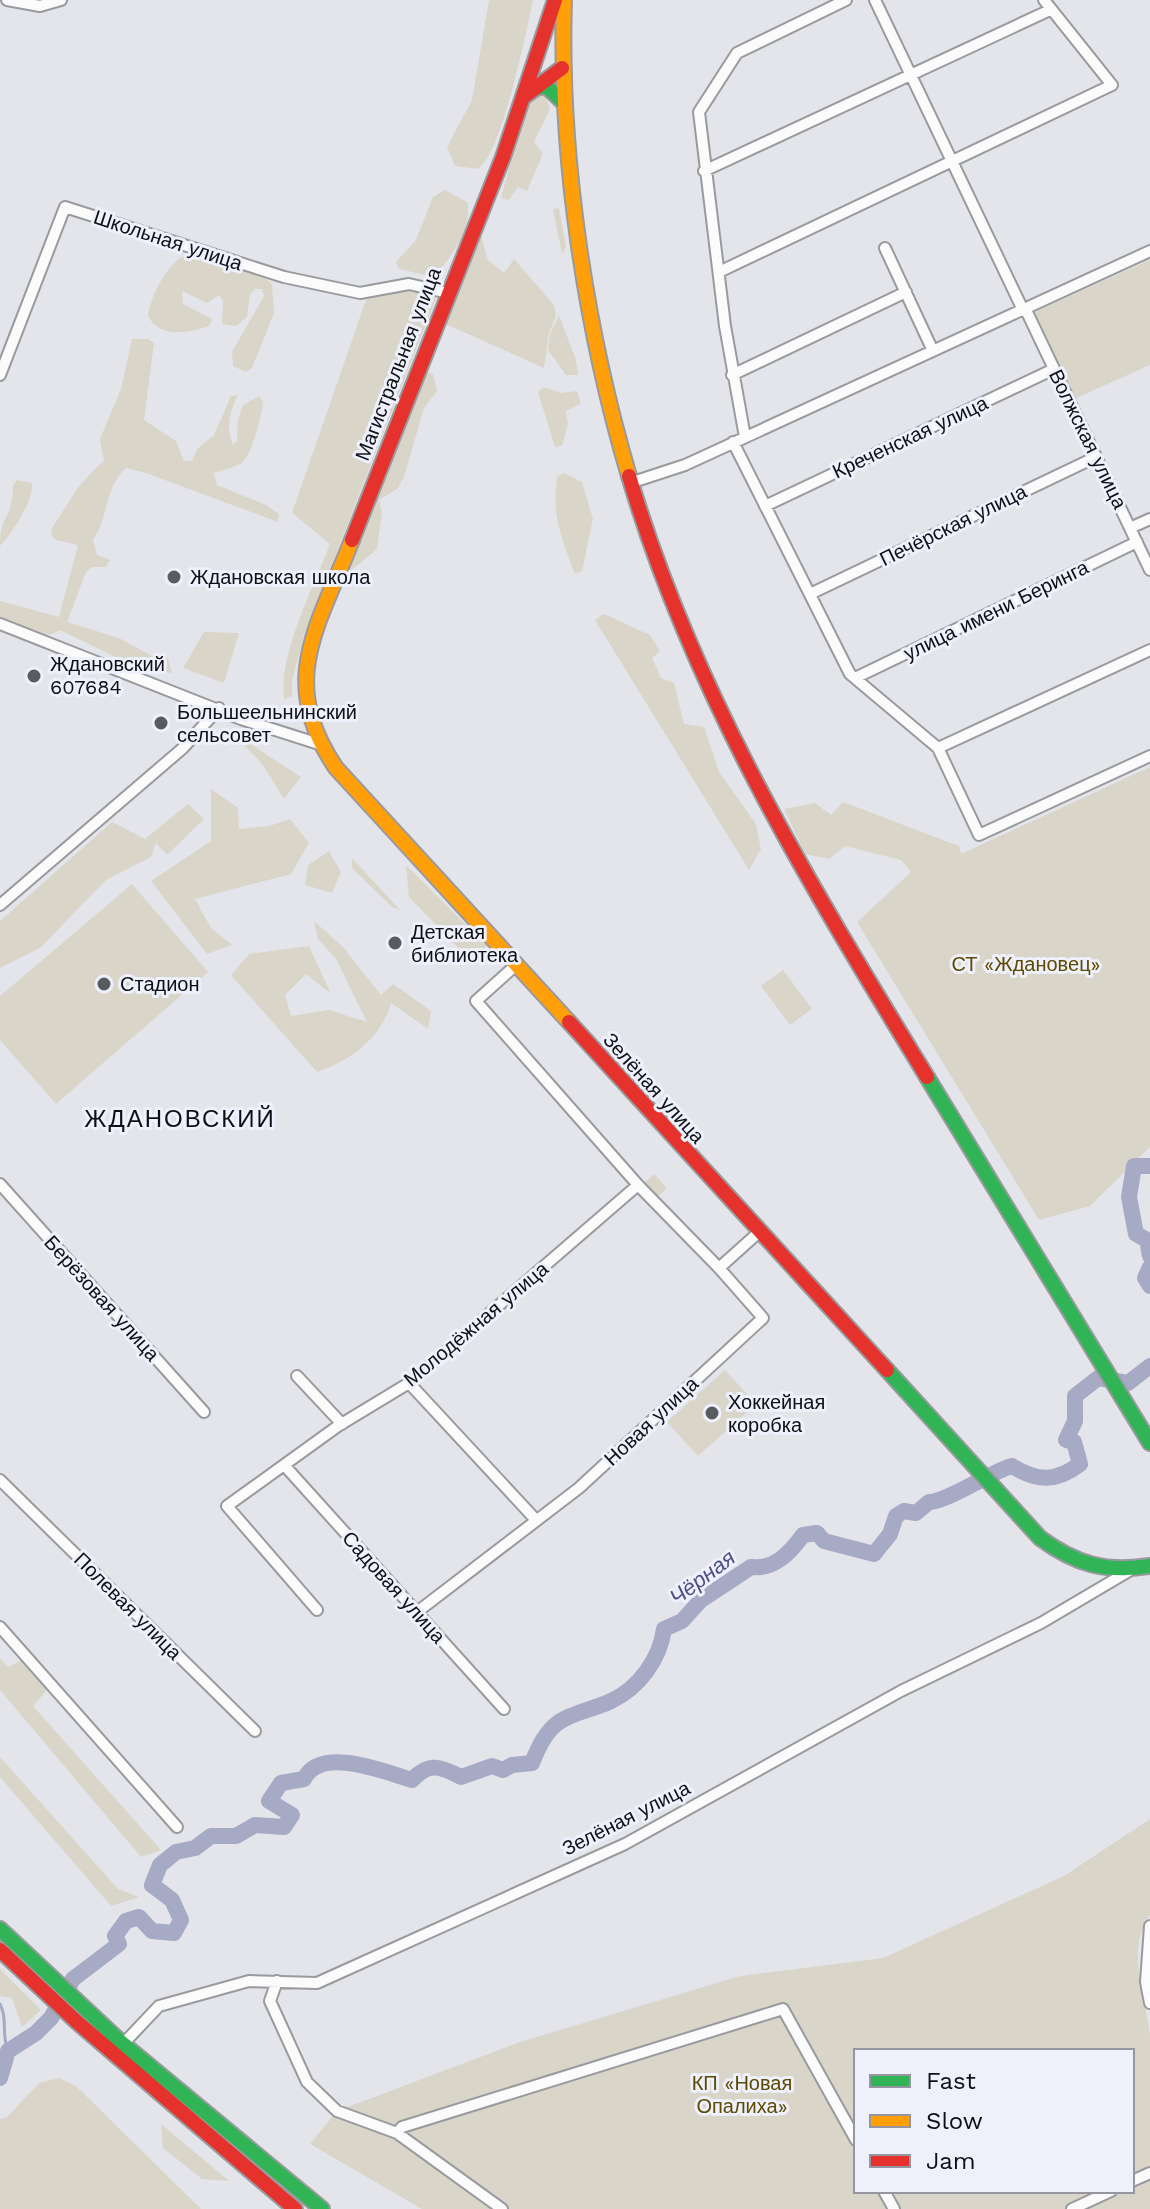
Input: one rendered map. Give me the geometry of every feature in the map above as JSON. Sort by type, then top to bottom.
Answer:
[{"type":"main road","name":"Магистральная улица","points":[[319,744],[305,713],[302,694],[305,664],[529,92],[555,0]]},
{"type":"main road","points":[[564,0],[563,102],[583,264],[630,483],[702,674],[767,810],[1150,1443]]},
{"type":"main road","points":[[529,92],[562,68]]},
{"type":"main road","points":[[529,92],[546,86],[563,102]]},
{"type":"main road","name":"Зелёная улица","points":[[319,744],[336,768],[758,1233],[1040,1538],[1070,1561],[1102,1569],[1150,1566]]},
{"type":"main road","points":[[0,1929],[45,1982],[295,2209]]},
{"type":"main road","points":[[0,1950],[45,1982]]},
{"type":"main road","points":[[82,2016],[123,2044],[322,2209]]},
{"type":"street","points":[[7,0],[40,6],[61,0]]},
{"type":"street","points":[[745,437],[732,375],[699,112],[737,53],[846,0]]},
{"type":"street","name":"Волжская улица","points":[[875,0],[1150,570]]},
{"type":"street","points":[[704,171],[910,75],[1047,5],[1112,85],[719,272]]},
{"type":"street","name":"Школьная улица","points":[[0,375],[65,207],[284,277],[360,293],[409,284],[448,293]]},
{"type":"street","points":[[885,248],[933,351]]},
{"type":"street","points":[[630,483],[685,465],[1150,251]]},
{"type":"street","points":[[732,375],[906,292]]},
{"type":"street","name":"Креченская улица","points":[[765,506],[1054,369]]},
{"type":"street","points":[[733,442],[855,678],[938,748],[979,835],[1150,756]]},
{"type":"street","name":"Печёрская улица","points":[[810,594],[1096,457]]},
{"type":"street","points":[[1130,528],[1150,519]]},
{"type":"street","name":"улица имени Беринга","points":[[855,678],[1137,542]]},
{"type":"street","points":[[0,624],[241,719],[319,744]]},
{"type":"street","points":[[938,748],[1150,650]]},
{"type":"street","points":[[0,905],[183,748],[219,708]]},
{"type":"street","points":[[516,965],[476,1001],[638,1185],[719,1268],[758,1233]]},
{"type":"street","name":"Берёзовая улица","points":[[0,1184],[204,1412]]},
{"type":"street","name":"Молодёжная улица","points":[[317,1610],[227,1506],[342,1424],[409,1383],[638,1185]]},
{"type":"street","name":"Новая улица","points":[[417,1612],[579,1488],[763,1318],[719,1268]]},
{"type":"street","points":[[297,1376],[342,1424]]},
{"type":"street","points":[[409,1383],[536,1520]]},
{"type":"street","name":"Садовая улица","points":[[284,1465],[504,1709]]},
{"type":"street","name":"Полевая улица","points":[[0,1480],[255,1731]]},
{"type":"street","name":"Зелёная улица","points":[[123,2044],[159,2006],[249,1981],[299,1985],[317,1983],[625,1844],[901,1691],[1041,1623],[1132,1569]]},
{"type":"street","points":[[0,1627],[177,1827]]},
{"type":"street","points":[[1150,1926],[1146,1982],[1150,2003]]},
{"type":"street","points":[[277,1981],[270,2001],[307,2082],[337,2111],[397,2133],[502,2209]]},
{"type":"street","points":[[397,2133],[402,2127],[783,2009],[854,2136]]},
{"type":"street","points":[[1072,2209],[1107,2193]]},
{"type":"green space","points":[[489,0],[533,0],[512,91],[496,140],[478,169],[455,166],[447,147],[472,100]]},
{"type":"green space","points":[[545,95],[550,109],[534,142],[543,153],[527,191],[518,187],[509,200],[501,198],[525,108],[537,97]]},
{"type":"green space","points":[[445,190],[467,202],[467,222],[459,242],[434,277],[399,269],[396,262],[416,240],[433,197]]},
{"type":"green space","points":[[559,208],[566,247],[562,254],[553,209]]},
{"type":"green space","points":[[480,233],[488,260],[504,273],[514,259],[554,305],[556,316],[549,333],[544,368],[443,323]]},
{"type":"green space","points":[[193,253],[254,269],[272,284],[274,313],[252,368],[246,372],[233,366],[232,352],[264,296],[262,289],[255,289],[250,294],[247,317],[236,326],[222,324],[223,301],[219,295],[207,303],[182,291],[183,304],[212,319],[209,326],[201,329],[168,331],[153,323],[148,316],[157,287],[169,268],[185,255]]},
{"type":"green space","points":[[1150,260],[1150,365],[1072,400],[1033,312]]},
{"type":"green space","points":[[407,287],[434,292],[436,299],[304,635],[292,681],[292,696],[284,699],[286,662],[330,544],[292,513],[367,297]]},
{"type":"green space","points":[[559,315],[576,360],[578,375],[566,375],[548,350],[550,334]]},
{"type":"green space","points":[[132,339],[148,339],[154,343],[144,420],[176,441],[184,461],[192,461],[197,449],[214,435],[231,396],[238,395],[230,420],[233,445],[237,441],[238,419],[243,405],[259,396],[263,402],[262,409],[244,460],[214,473],[217,485],[266,505],[279,514],[278,522],[126,468],[119,475],[93,540],[97,555],[110,560],[106,567],[92,567],[86,572],[67,622],[119,638],[152,656],[168,658],[172,673],[136,667],[60,630],[53,634],[37,634],[0,618],[0,601],[59,617],[78,545],[56,540],[51,535],[52,528],[79,486],[104,460],[100,439],[121,389]]},
{"type":"green space","points":[[421,371],[433,374],[437,391],[424,408],[404,477],[397,489],[379,500],[382,513],[377,549],[348,573],[352,547]]},
{"type":"green space","points":[[543,387],[561,393],[577,391],[581,404],[566,411],[568,424],[562,446],[555,447],[538,392]]},
{"type":"green space","points":[[564,473],[582,482],[593,519],[582,571],[575,574],[557,516],[557,477]]},
{"type":"green space","points":[[17,480],[32,483],[29,499],[11,533],[0,546],[1,530]]},
{"type":"green space","points":[[604,614],[650,635],[660,651],[652,658],[661,678],[674,683],[684,724],[704,727],[719,772],[756,824],[761,849],[749,870],[595,620]]},
{"type":"green space","points":[[204,632],[239,633],[224,683],[183,668]]},
{"type":"green space","points":[[232,732],[301,777],[284,799],[263,765]]},
{"type":"green space","name":"СТ «Ждановец»","points":[[1150,767],[1150,1147],[1090,1206],[1039,1220],[857,922],[911,872],[901,860],[845,846],[829,859],[805,854],[784,809],[815,803],[831,815],[843,802],[959,846],[961,854]]},
{"type":"green space","points":[[211,789],[238,808],[239,829],[269,826],[290,819],[309,843],[291,874],[195,899],[211,928],[232,945],[207,954],[151,881],[211,841]]},
{"type":"green space","points":[[188,804],[204,819],[167,855],[156,843],[151,857],[106,880],[40,948],[0,968],[0,921],[112,822],[145,839]]},
{"type":"green space","points":[[329,851],[341,872],[332,893],[305,885],[308,865]]},
{"type":"green space","points":[[352,858],[400,910],[392,907],[352,868]]},
{"type":"green space","points":[[406,865],[487,946],[471,961],[409,897]]},
{"type":"green space","name":"Стадион","points":[[132,884],[208,972],[56,1104],[0,1040],[0,996]]},
{"type":"green space","points":[[314,921],[343,947],[381,995],[393,984],[431,1011],[428,1029],[391,1003],[380,1027],[363,1046],[342,1061],[317,1072],[231,975],[249,954],[309,946],[331,994],[306,974],[285,995],[291,1016],[329,1010],[367,1022],[336,959],[318,939]]},
{"type":"green space","points":[[783,970],[812,1009],[790,1025],[761,986]]},
{"type":"green space","points":[[654,1174],[667,1188],[657,1197],[644,1183]]},
{"type":"green space","name":"Хоккейная коробка","points":[[725,1370],[756,1404],[698,1456],[667,1422]]},
{"type":"green space","points":[[32,1655],[54,1682],[33,1706],[161,1850],[141,1857],[0,1690],[0,1658],[8,1667]]},
{"type":"green space","points":[[0,1757],[118,1889],[139,1897],[111,1906],[0,1777]]},
{"type":"green space","name":"КП «Новая Опалиха»","points":[[1150,1819],[1150,1915],[1143,1928],[1138,1958],[1150,2035],[1150,2209],[422,2209],[310,2144],[337,2111],[520,2042],[740,1976],[883,1958],[1064,1876]]},
{"type":"green space","points":[[0,1969],[41,2010],[22,2027],[12,1998],[0,1996]]},
{"type":"green space","points":[[59,2078],[76,2086],[201,2209],[0,2209],[0,2119],[7,2117],[39,2083]]},
{"type":"green space","points":[[161,2124],[229,2181],[202,2179],[163,2148]]},
{"type":"waterway","name":"Чёрная","points":[[1150,1166],[1134,1166],[1129,1197],[1136,1234],[1147,1240],[1150,1256]]},
{"type":"waterway","name":"Чёрная","points":[[1150,1267],[1145,1278],[1150,1286]]},
{"type":"waterway","name":"Чёрная","points":[[0,2078],[8,2051],[36,2033],[51,2018],[73,1979],[119,1944],[115,1936],[126,1921],[139,1917],[152,1931],[174,1933],[181,1920],[172,1900],[152,1885],[160,1865],[176,1852],[195,1848],[211,1836],[236,1836],[255,1825],[284,1827],[292,1815],[269,1801],[281,1783],[304,1779],[312,1769],[339,1762],[370,1767],[412,1780],[429,1768],[441,1768],[461,1777],[492,1766],[503,1770],[512,1765],[532,1763],[542,1741],[554,1726],[611,1701],[631,1688],[653,1662],[664,1629],[682,1621],[701,1600],[751,1567],[774,1563],[787,1554],[803,1535],[817,1533],[824,1541],[874,1554],[890,1534],[896,1516],[904,1511],[916,1513],[929,1502],[946,1498],[1012,1466],[1030,1475],[1047,1478],[1071,1470],[1080,1464],[1074,1442],[1066,1440],[1075,1421],[1075,1396],[1098,1378],[1128,1383],[1150,1366]]},
{"type":"waterway","points":[[0,2004],[8,2051]]},
{"type":"traffic: fast","points":[[534,88],[546,86],[563,102]]},
{"type":"traffic: fast","points":[[927,1077],[1150,1443]]},
{"type":"traffic: fast","points":[[887,1370],[1040,1538],[1066,1554],[1092,1564],[1119,1568],[1150,1566]]},
{"type":"traffic: fast","points":[[0,1929],[123,2044],[322,2209]]},
{"type":"traffic: slow","points":[[564,0],[566,119],[578,240],[600,361],[629,476]]},
{"type":"traffic: slow","points":[[352,540],[316,627],[309,654],[306,681],[309,708],[318,737],[336,768],[569,1022]]},
{"type":"traffic: jam","points":[[352,540],[503,157],[555,0]]},
{"type":"traffic: jam","points":[[525,96],[562,68]]},
{"type":"traffic: jam","points":[[629,476],[655,557],[686,635],[758,786],[840,933],[927,1077]]},
{"type":"traffic: jam","points":[[569,1022],[887,1370]]},
{"type":"traffic: jam","points":[[0,1950],[77,2022],[295,2209]]},
{"type":"place","name":"Ждановская школа","points":[[174,577]]},
{"type":"place","name":"Ждановский 607684","points":[[34,676]]},
{"type":"place","name":"Большеельнинский сельсовет","points":[[161,723]]},
{"type":"place","name":"Детская библиотека","points":[[395,943]]},
{"type":"place","name":"Стадион","points":[[104,984]]},
{"type":"place","name":"Хоккейная коробка","points":[[712,1413]]},
{"type":"district","name":"ЖДАНОВСКИЙ","points":[[180,1119]]}]
